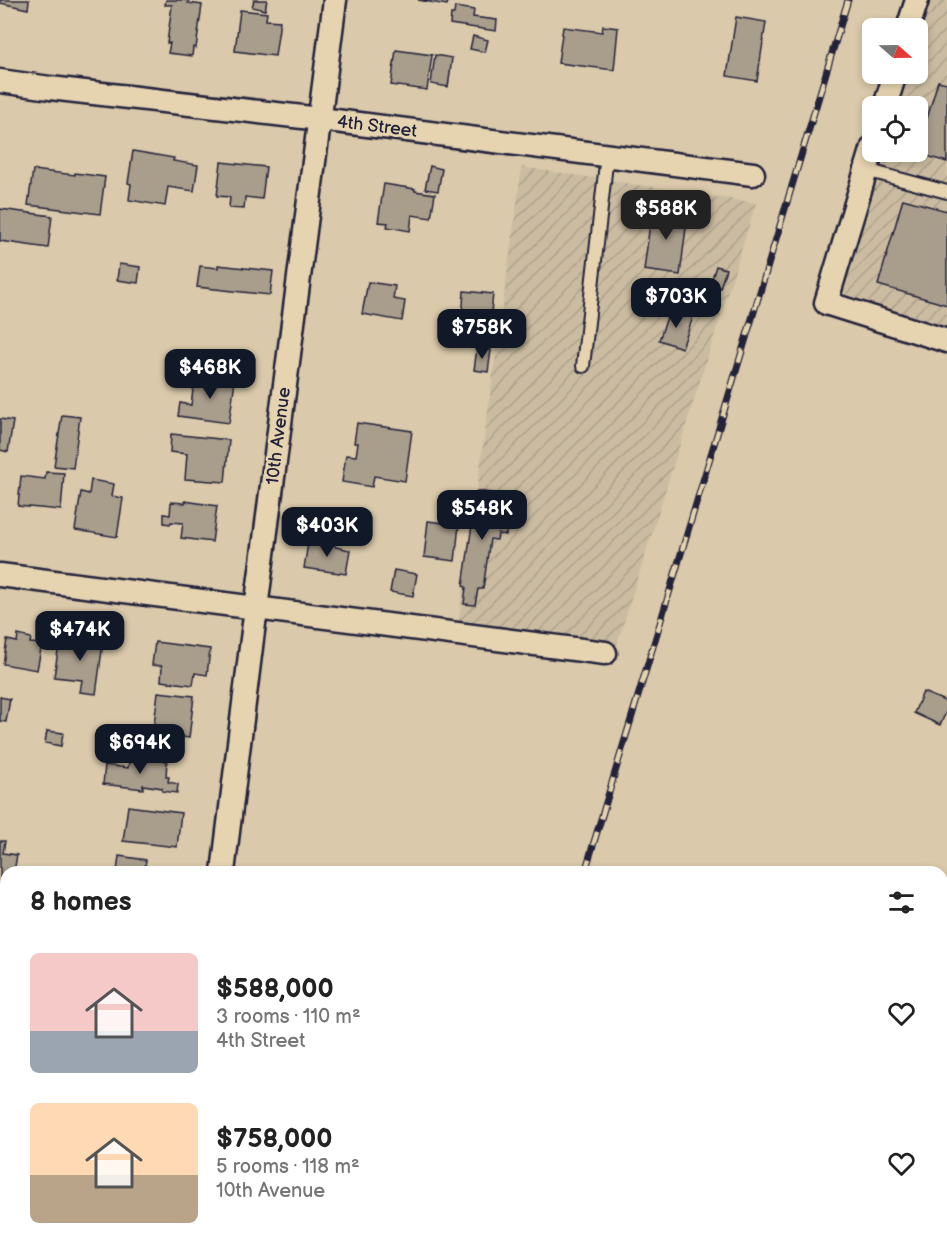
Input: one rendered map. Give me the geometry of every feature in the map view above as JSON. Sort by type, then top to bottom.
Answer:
[{"type":"street","name":"10th Avenue","points":[[224,866],[335,0]]},
{"type":"street","points":[[911,18],[917,0]]},
{"type":"street","name":"4th Street","points":[[0,81],[320,118],[753,174]]},
{"type":"street","points":[[868,162],[826,303],[947,341]]},
{"type":"street","points":[[0,575],[605,653]]},
{"type":"lane","points":[[583,366],[607,155]]},
{"type":"lane","points":[[866,170],[947,192]]},
{"type":"shaded area","points":[[928,0],[947,0],[947,328],[839,292],[879,162],[928,162],[928,96],[899,96],[903,84],[928,84],[928,18],[923,18]]},
{"type":"shaded area","points":[[522,167],[756,203],[616,647],[458,625]]},
{"type":"building","points":[[0,0],[29,0],[28,9],[0,3]]},
{"type":"building","points":[[166,0],[189,0],[188,3],[202,5],[196,48],[193,47],[192,56],[168,53],[170,43],[167,43],[172,5],[165,5]]},
{"type":"building","points":[[254,0],[267,0],[265,10],[252,7]]},
{"type":"building","points":[[418,0],[448,0],[447,5]]},
{"type":"building","points":[[455,7],[474,10],[473,17],[497,20],[496,31],[450,24],[451,14],[454,14]]},
{"type":"building","points":[[240,10],[267,13],[266,20],[280,21],[275,56],[235,51]]},
{"type":"building","points":[[736,17],[766,22],[757,81],[727,76]]},
{"type":"building","points":[[603,26],[618,28],[614,70],[558,63],[563,27],[602,32]]},
{"type":"building","points":[[473,36],[488,40],[485,52],[470,49]]},
{"type":"building","points":[[396,50],[432,55],[427,90],[391,85]]},
{"type":"building","points":[[435,55],[452,58],[448,87],[431,84]]},
{"type":"building","points":[[938,81],[947,83],[947,162],[928,156],[928,115]]},
{"type":"building","points":[[133,151],[198,165],[194,191],[168,187],[165,206],[129,200],[131,184],[128,183]]},
{"type":"building","points":[[221,162],[266,167],[262,199],[245,197],[244,209],[229,208],[230,197],[217,196]]},
{"type":"building","points":[[430,166],[442,169],[438,191],[425,189]]},
{"type":"building","points":[[33,170],[105,177],[100,214],[28,205]]},
{"type":"building","points":[[384,184],[435,194],[431,218],[412,215],[410,231],[387,227],[388,223],[378,222]]},
{"type":"building","points":[[903,199],[947,211],[947,305],[878,285]]},
{"type":"building","points":[[652,208],[688,212],[680,275],[644,270]]},
{"type":"building","points":[[0,209],[52,216],[48,248],[0,241]]},
{"type":"building","points":[[119,264],[140,267],[138,283],[117,280]]},
{"type":"building","points":[[218,265],[273,271],[270,295],[197,287],[200,266],[218,268]]},
{"type":"building","points":[[716,266],[726,269],[720,288],[710,285]]},
{"type":"building","points":[[368,282],[395,286],[393,299],[405,301],[402,321],[362,314]]},
{"type":"building","points":[[464,291],[493,294],[490,322],[462,319]]},
{"type":"building","points":[[670,309],[693,317],[682,348],[659,340]]},
{"type":"building","points":[[477,348],[491,350],[488,372],[474,370]]},
{"type":"building","points":[[195,375],[235,381],[229,423],[178,416],[180,403],[191,405]]},
{"type":"building","points":[[62,415],[80,417],[73,468],[54,466]]},
{"type":"building","points":[[0,419],[13,421],[8,452],[0,450]]},
{"type":"building","points":[[357,423],[412,431],[405,481],[374,476],[372,487],[342,482],[346,455],[356,456],[358,443],[354,443]]},
{"type":"building","points":[[171,434],[229,440],[225,482],[185,479],[187,454],[170,452]]},
{"type":"building","points":[[46,472],[64,473],[61,510],[18,506],[21,476],[45,479]]},
{"type":"building","points":[[91,480],[114,484],[112,496],[123,498],[117,537],[75,530],[81,492],[89,494]]},
{"type":"building","points":[[477,491],[504,495],[501,519],[508,520],[506,535],[498,534],[497,540],[490,539],[483,589],[478,589],[475,605],[464,604],[466,587],[463,586]]},
{"type":"building","points":[[185,501],[217,506],[212,542],[181,538],[183,523],[164,523],[164,514],[170,515],[171,502],[185,503]]},
{"type":"building","points":[[428,521],[459,525],[455,561],[424,557]]},
{"type":"building","points":[[321,540],[350,550],[346,574],[304,568],[308,543],[315,544]]},
{"type":"building","points":[[394,570],[417,574],[413,596],[390,592]]},
{"type":"building","points":[[18,635],[31,638],[30,643],[42,644],[37,670],[3,664],[7,640],[17,642]]},
{"type":"building","points":[[60,637],[103,643],[96,694],[80,692],[82,680],[54,677]]},
{"type":"building","points":[[155,642],[210,649],[207,675],[195,673],[193,685],[161,681],[162,666],[152,665]]},
{"type":"building","points":[[158,692],[194,696],[189,738],[153,733]]},
{"type":"building","points":[[923,692],[947,702],[947,710],[940,725],[914,713]]},
{"type":"building","points":[[0,697],[10,699],[6,722],[0,721]]},
{"type":"building","points":[[47,731],[63,733],[61,746],[45,743]]},
{"type":"building","points":[[147,744],[169,748],[167,756],[145,752]]},
{"type":"building","points":[[130,757],[167,761],[166,777],[169,777],[168,782],[178,784],[177,793],[143,785],[143,789],[103,784],[105,765],[128,768]]},
{"type":"building","points":[[128,806],[181,813],[177,847],[123,841]]},
{"type":"building","points":[[0,841],[5,841],[3,853],[17,855],[15,866],[0,866]]},
{"type":"building","points":[[119,856],[146,860],[145,866],[118,866]]},
{"type":"railway","points":[[587,866],[848,0]]}]
